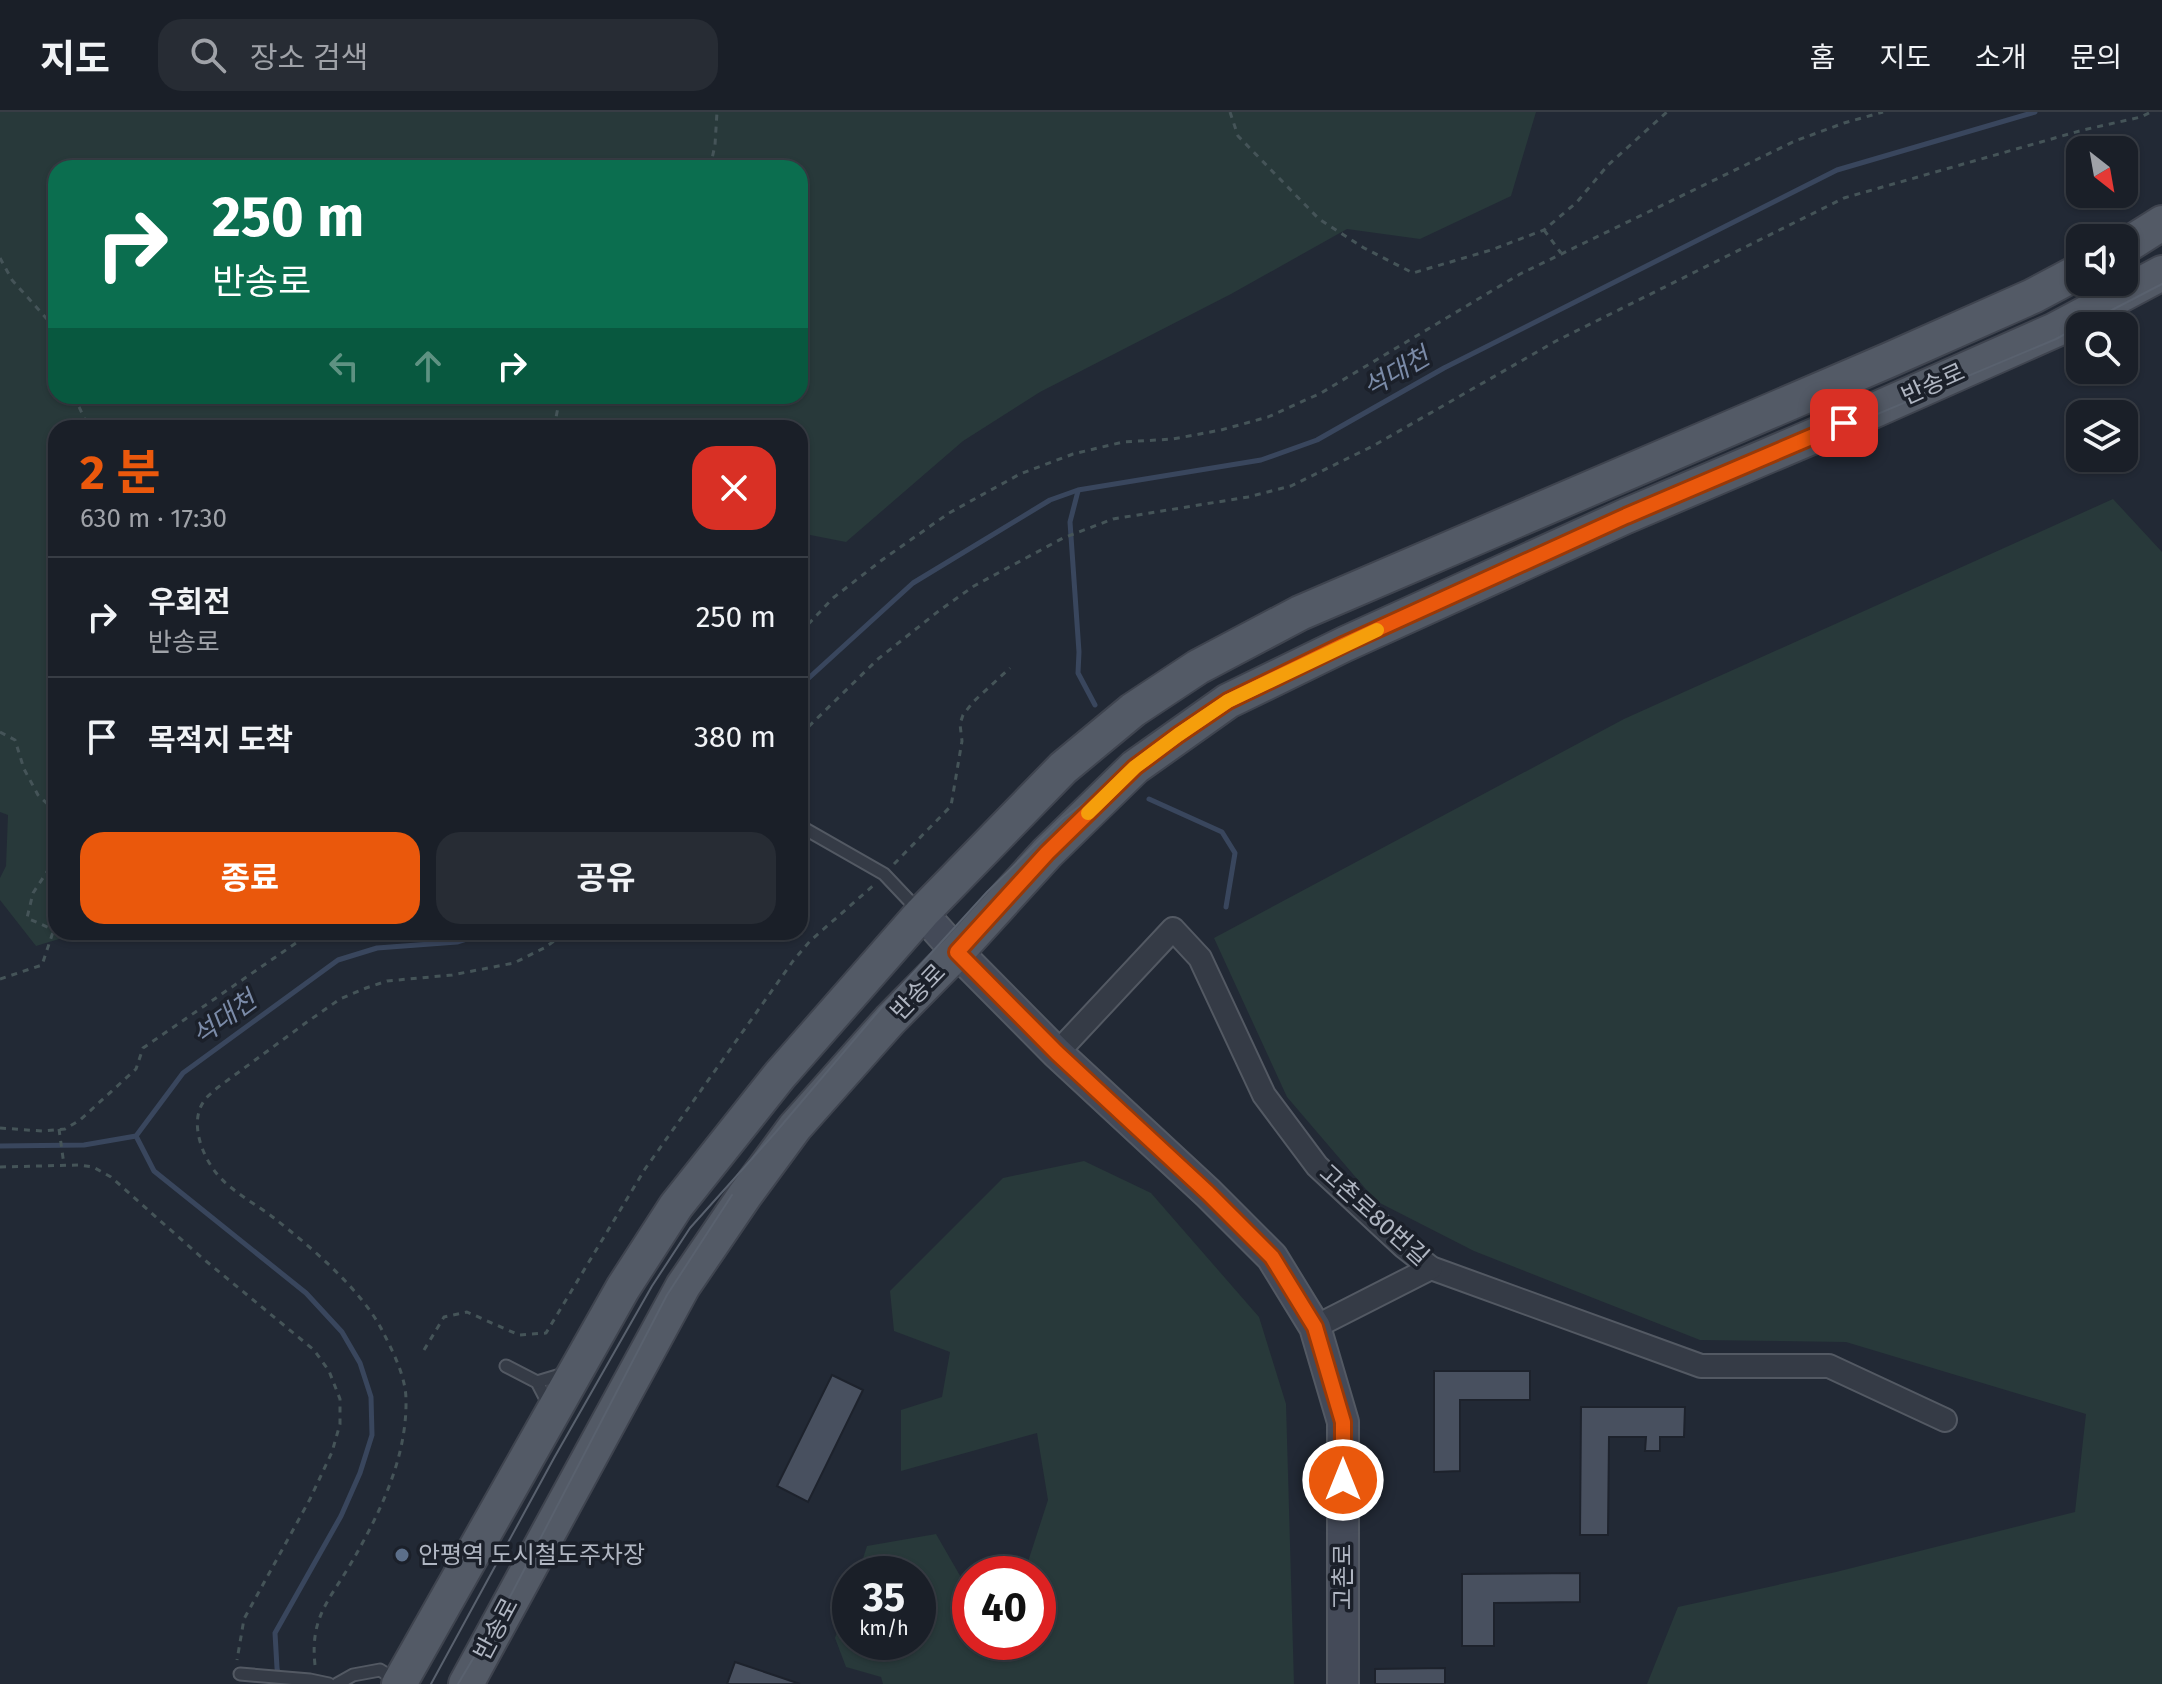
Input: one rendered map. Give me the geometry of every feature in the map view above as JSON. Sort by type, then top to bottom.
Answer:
[{"type":"main road","points":[[2138,238],[2162,223]]},
{"type":"main road","name":"반송로","points":[[466,1684],[683,1286],[745,1195],[795,1127],[890,1020],[1047,853],[1135,767],[1228,701],[1345,644],[1626,516],[2055,330],[2162,273]]},
{"type":"main road","name":"반송로","points":[[399,1683],[545,1396],[575,1371],[676,1206],[780,1075],[922,913],[1063,768],[1133,710],[1198,667],[1300,613],[1889,360],[2066,278]]},
{"type":"street","name":"고촌로","points":[[922,913],[1057,1053],[1272,1257],[1315,1327],[1343,1422],[1343,1684]]},
{"type":"street","name":"고촌로80번길","points":[[1057,1053],[1173,929],[1200,958],[1264,1095],[1317,1166],[1431,1268],[1701,1366],[1829,1366],[1945,1420]]},
{"type":"street","points":[[1315,1327],[1431,1268]]},
{"type":"lane","points":[[808,831],[884,874],[922,913]]},
{"type":"lane","points":[[506,1366],[545,1396]]},
{"type":"lane","points":[[337,1684],[353,1675],[380,1670],[399,1683]]},
{"type":"lane","points":[[240,1674],[319,1681]]},
{"type":"path","points":[[712,160],[717,112]]},
{"type":"path","points":[[1230,112],[1238,136],[1319,219],[1364,248],[1413,273],[1491,250],[1544,230],[1577,202],[1608,165],[1667,112]]},
{"type":"path","points":[[808,625],[833,598],[882,560],[949,513],[1020,474],[1073,454],[1123,442],[1173,439],[1268,417],[1321,393],[1520,274],[1795,141],[1883,112]]},
{"type":"path","points":[[808,727],[878,659],[940,610],[974,586],[1063,538],[1113,519],[1248,497],[1291,486],[1373,446],[1556,341],[1844,198],[2151,112]]},
{"type":"path","points":[[1544,230],[1562,254]]},
{"type":"path","points":[[0,258],[12,280],[48,320]]},
{"type":"path","points":[[424,1350],[444,1317],[455,1313],[467,1312],[519,1335],[546,1333],[645,1169],[793,961],[810,941],[866,893],[951,806],[962,741],[960,724],[963,715],[1010,668]]},
{"type":"path","points":[[0,732],[15,740],[24,769],[38,795],[48,804]]},
{"type":"path","points":[[48,870],[33,893],[27,918],[48,927]]},
{"type":"path","points":[[0,979],[42,965],[51,940]]},
{"type":"path","points":[[0,1128],[59,1131],[80,1120],[136,1069],[143,1048],[302,940]]},
{"type":"path","points":[[319,1681],[314,1639],[319,1616],[377,1516],[400,1453],[406,1399],[402,1378],[382,1329],[370,1308],[354,1290],[276,1220],[218,1175],[200,1141],[197,1123],[203,1102],[217,1088],[340,999],[387,981],[452,975],[514,963],[556,940]]},
{"type":"path","points":[[59,1131],[63,1163]]},
{"type":"path","points":[[0,1167],[63,1163],[93,1167],[111,1177],[201,1257],[314,1350],[329,1371],[340,1399],[340,1424],[332,1452],[310,1499],[244,1619],[236,1658],[240,1674]]},
{"type":"shaded area","points":[[0,112],[1536,112],[1511,196],[1420,239],[1347,229],[1231,294],[1040,392],[963,441],[846,542],[808,535],[808,420],[48,420],[48,940],[56,940],[36,946],[0,900],[0,878],[6,866],[8,815],[0,812]]},
{"type":"shaded area","points":[[2113,499],[2162,552],[2162,1684],[1647,1684],[1678,1607],[1836,1572],[2075,1512],[2086,1414],[1846,1342],[1700,1340],[1474,1251],[1376,1201],[1287,1097],[1214,938],[1624,719]]},
{"type":"shaded area","points":[[1084,1161],[1151,1193],[1259,1317],[1286,1404],[1294,1684],[883,1684],[881,1677],[846,1667],[843,1660],[936,1660],[936,1556],[864,1556],[867,1546],[936,1534],[952,1562],[952,1660],[1056,1660],[1056,1556],[1030,1556],[1048,1500],[1037,1433],[901,1471],[901,1410],[942,1397],[950,1352],[894,1331],[890,1291],[1003,1178]]},
{"type":"building","points":[[1434,1371],[1530,1371],[1530,1400],[1460,1400],[1460,1471],[1434,1472]]},
{"type":"building","points":[[832,1375],[863,1390],[808,1502],[777,1486]]},
{"type":"building","points":[[1581,1407],[1685,1407],[1684,1437],[1660,1437],[1660,1451],[1645,1451],[1646,1437],[1609,1437],[1608,1535],[1580,1535]]},
{"type":"building","points":[[1580,1573],[1580,1602],[1494,1603],[1494,1646],[1462,1646],[1462,1574]]},
{"type":"building","points":[[735,1662],[800,1684],[727,1684]]},
{"type":"building","points":[[1445,1668],[1445,1684],[1375,1684],[1375,1669]]},
{"type":"waterway","name":"석대천","points":[[808,679],[913,583],[1050,500],[1078,490],[1261,460],[1317,440],[1444,368],[1837,170],[2035,112]]},
{"type":"waterway","points":[[1078,491],[1070,522],[1078,673],[1095,705]]},
{"type":"waterway","points":[[1149,799],[1222,832],[1235,853],[1226,907]]},
{"type":"waterway","name":"석대천","points":[[0,1146],[84,1145],[136,1136],[183,1073],[338,960],[377,948],[463,940]]},
{"type":"waterway","points":[[136,1136],[154,1171],[306,1293],[342,1332],[360,1363],[371,1397],[372,1435],[360,1473],[341,1516],[275,1633],[280,1684]]},
{"type":"tram line","points":[[2108,312],[2162,284]]},
{"type":"tram line","points":[[431,1684],[554,1458],[652,1286],[690,1228],[882,1007],[987,892],[1063,818],[1212,713],[1287,668],[1378,624],[2066,334]]},
{"type":"tram line","points":[[458,1684],[512,1593],[667,1295],[732,1195]]},
{"type":"slow traffic","points":[[1088,813],[1135,767],[1228,701],[1377,630]]},
{"type":"place","name":"안평역 도시철도주차장","points":[[402,1555]]},
{"type":"route","points":[[1343,1480],[1343,1422],[1315,1327],[1272,1257],[1057,1053],[957,952],[1047,853],[1135,767],[1228,701],[1626,516],[1844,423]]}]
